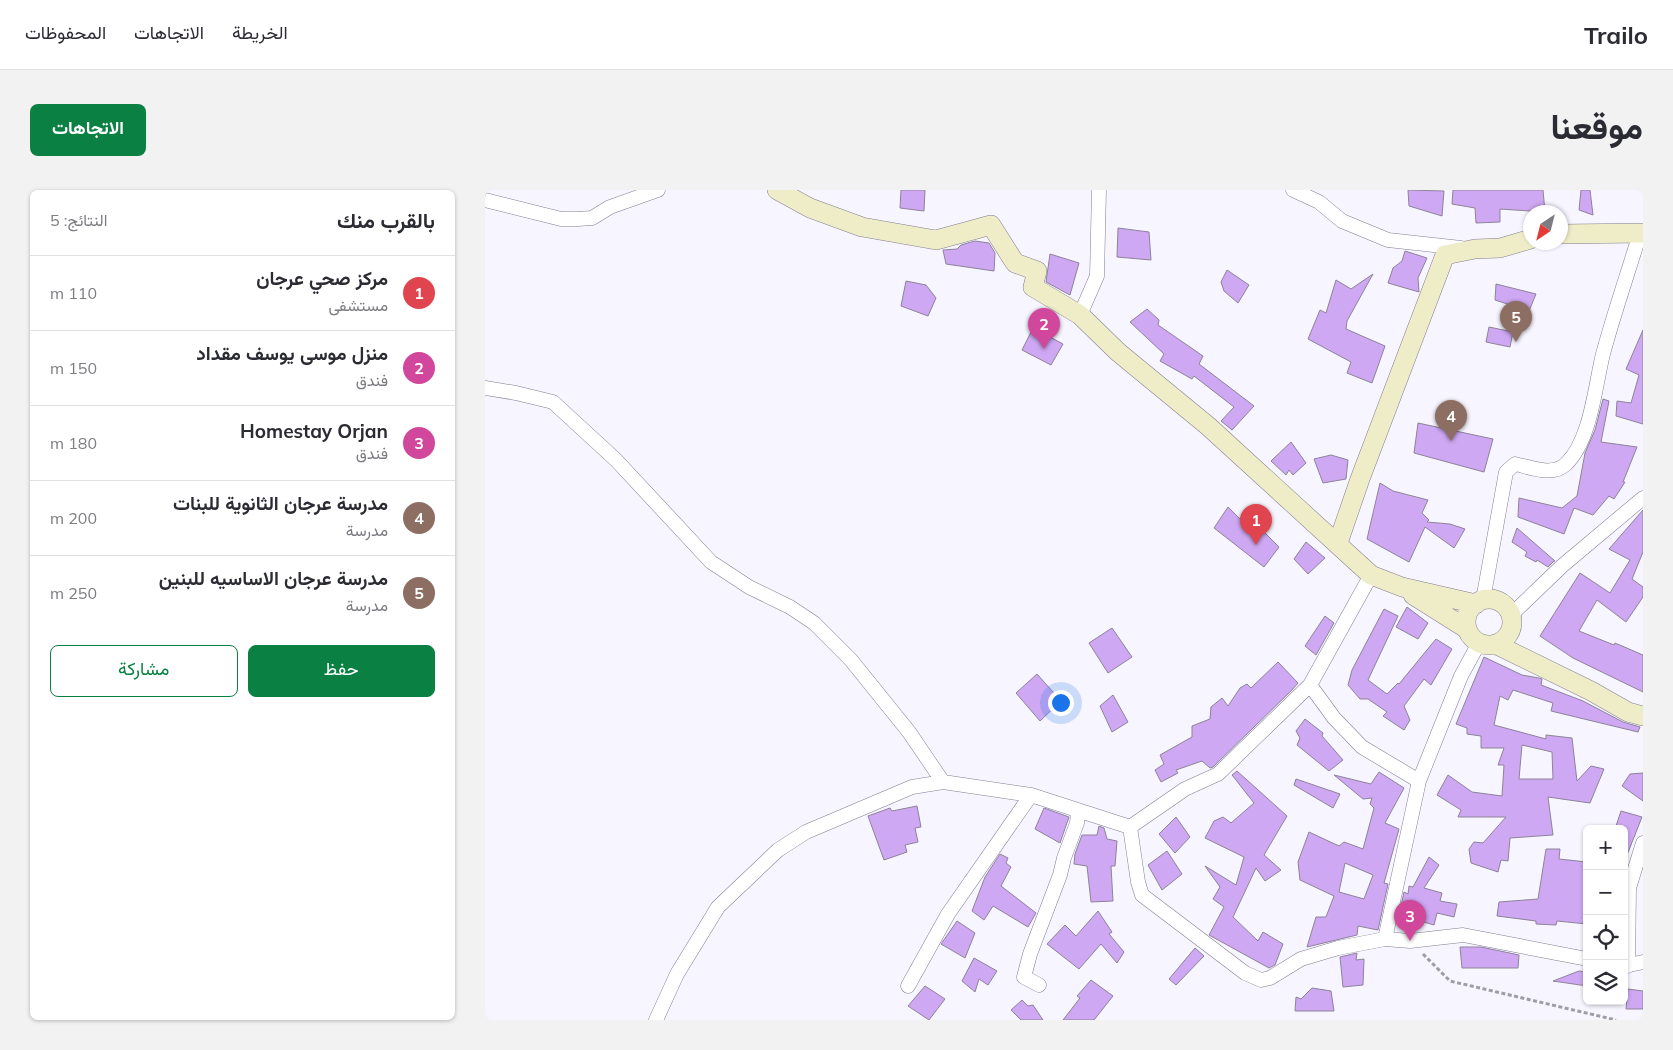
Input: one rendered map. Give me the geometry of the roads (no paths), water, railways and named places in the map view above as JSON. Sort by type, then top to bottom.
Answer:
[{"type":"street","points":[[485,200],[561,219],[578,219],[592,218],[610,207],[658,190]]},
{"type":"street","points":[[777,190],[810,208],[862,227],[936,240],[991,225],[1015,263],[1037,271],[1033,287],[1080,314],[1118,352],[1208,426],[1371,575],[1401,587],[1479,602],[1500,602],[1511,615],[1512,622],[1507,636],[1481,639]]},
{"type":"street","points":[[1080,314],[1097,276],[1099,190]]},
{"type":"street","points":[[1293,190],[1319,202],[1342,221],[1388,240],[1475,249],[1499,248],[1523,241]]},
{"type":"street","points":[[1481,639],[1466,620],[1469,611],[1479,602],[1506,472],[1515,464],[1552,471],[1565,465],[1577,450],[1585,432],[1604,353],[1641,233],[1568,234]]},
{"type":"street","points":[[1338,543],[1360,479],[1445,255],[1475,249]]},
{"type":"street","points":[[485,388],[553,402],[616,460],[711,562],[749,587],[790,607],[814,623],[851,660],[909,732],[943,782]]},
{"type":"street","points":[[1511,615],[1562,566],[1643,498]]},
{"type":"street","points":[[1130,827],[1185,789],[1218,774],[1310,684],[1371,575]]},
{"type":"street","points":[[1401,587],[1481,639],[1591,691],[1628,712],[1643,716]]},
{"type":"street","points":[[1385,939],[1419,781],[1461,676],[1481,639]]},
{"type":"street","points":[[1310,684],[1335,718],[1362,747],[1419,781]]},
{"type":"street","points":[[656,1020],[677,974],[718,906],[778,850],[806,832],[912,787],[943,782],[1031,795],[1130,827]]},
{"type":"street","points":[[908,986],[948,914],[1031,795]]},
{"type":"street","points":[[1039,985],[1024,977],[1030,954],[1060,875],[1077,823],[1078,811]]},
{"type":"street","points":[[1130,827],[1138,882],[1142,895],[1245,973],[1261,980],[1270,978],[1301,959],[1338,948],[1385,939],[1411,941],[1463,935],[1583,957]]},
{"type":"street","points":[[1626,960],[1629,888],[1643,843]]},
{"type":"street","points":[[1628,966],[1643,962]]},
{"type":"place","name":"مدرسة عرجان الاساسيه للبنين","points":[[1516,342]]},
{"type":"place","name":"منزل موسى يوسف مقداد","points":[[1044,349]]},
{"type":"place","name":"مدرسة عرجان الثانوية للبنات","points":[[1451,441]]},
{"type":"place","name":"مركز صحي عرجان","points":[[1256,545]]},
{"type":"place","name":"Homestay Orjan","points":[[1410,941]]}]
